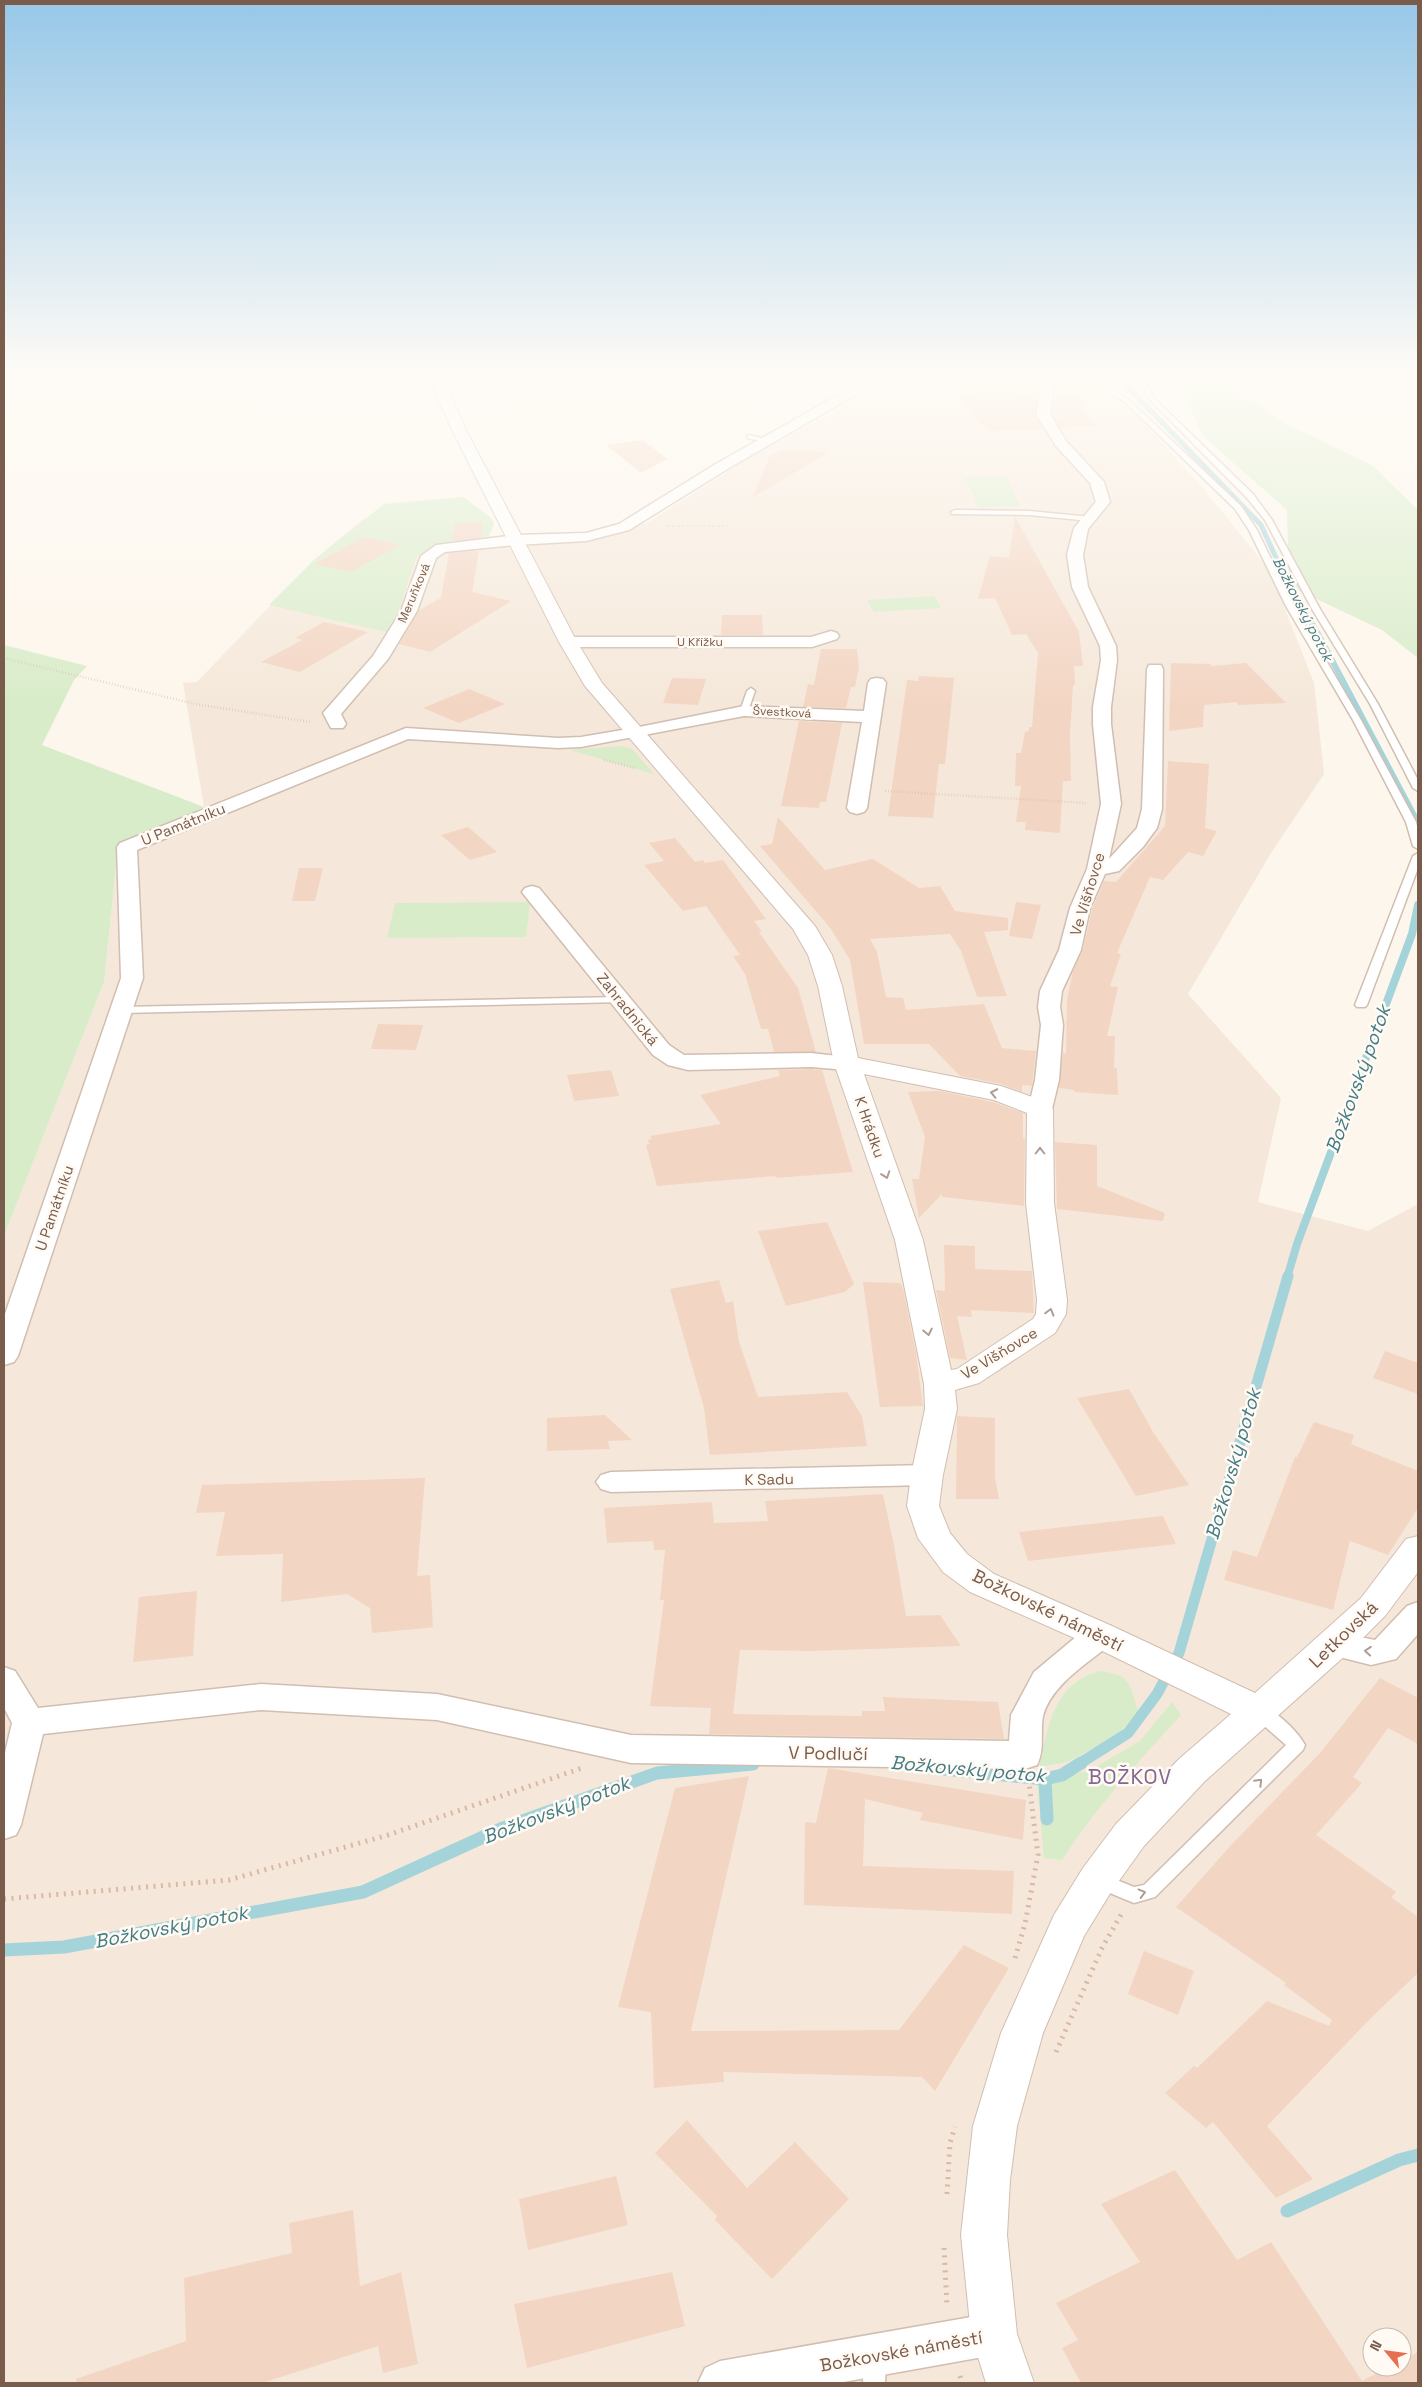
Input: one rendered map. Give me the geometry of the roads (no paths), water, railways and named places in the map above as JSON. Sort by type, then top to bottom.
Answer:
[{"type":"street","name":"K Hrádku","points":[[487,483],[568,642],[594,686],[804,926],[820,955],[830,986],[847,1063],[909,1240],[939,1384]]},
{"type":"street","points":[[516,540],[586,537],[624,527],[697,483]]},
{"type":"street","name":"Ve Višňovce","points":[[939,1384],[968,1376],[1044,1326],[1051,1314],[1052,1300],[1040,1202],[1040,1109],[1048,1071],[1052,1026],[1049,1007],[1051,991],[1070,950],[1080,908],[1096,869],[1111,804],[1102,724],[1102,707],[1109,660],[1108,646],[1080,587],[1075,555],[1081,528],[1091,519],[1103,502],[1097,483]]},
{"type":"street","name":"Meruňková","points":[[337,724],[332,712],[380,660],[409,611],[429,556],[441,548],[516,540]]},
{"type":"street","name":"U Křížku","points":[[568,642],[812,642],[831,636]]},
{"type":"street","points":[[1096,869],[1112,867],[1136,843],[1147,828],[1152,809],[1155,669]]},
{"type":"street","points":[[857,808],[877,683]]},
{"type":"street","name":"Švestková","points":[[634,733],[744,710],[872,717]]},
{"type":"street","name":"U Památníku","points":[[4,1356],[132,978],[127,847],[406,733],[558,743],[634,733]]},
{"type":"street","name":"Zahradnická","points":[[532,892],[661,1050],[676,1060],[688,1063],[811,1060],[847,1063]]},
{"type":"street","points":[[847,1063],[1001,1094],[1040,1109]]},
{"type":"street","name":"Božkovské náměstí","points":[[939,1384],[941,1409],[927,1475],[923,1506],[935,1538],[955,1563],[982,1583],[1100,1635],[1259,1711]]},
{"type":"street","name":"K Sadu","points":[[611,1482],[927,1475]]},
{"type":"street","name":"Letkovská","points":[[1010,2383],[994,2334],[984,2236],[988,2180],[995,2126],[1022,2033],[1068,1927],[1115,1888],[1130,1835],[1192,1770],[1335,1644],[1373,1607],[1418,1548]]},
{"type":"street","points":[[1335,1644],[1371,1653],[1385,1650],[1418,1614]]},
{"type":"street","name":"V Podlučí","points":[[30,1722],[261,1697],[436,1707],[631,1750],[1025,1755],[1027,1715],[1045,1681],[1100,1635]]},
{"type":"street","points":[[4,1680],[30,1722],[4,1825]]},
{"type":"street","name":"Božkovské náměstí","points":[[720,2383],[875,2369],[994,2334]]},
{"type":"lane","points":[[1213,483],[1238,508],[1253,530],[1290,606],[1357,720],[1411,822],[1418,846]]},
{"type":"lane","points":[[1237,483],[1250,496],[1268,520],[1316,609],[1374,704],[1418,788]]},
{"type":"lane","points":[[955,512],[1028,512],[1091,519]]},
{"type":"lane","points":[[744,710],[751,691]]},
{"type":"lane","points":[[1361,1005],[1418,856]]},
{"type":"lane","points":[[121,1010],[621,1000]]},
{"type":"lane","points":[[1115,1888],[1149,1892],[1297,1744],[1259,1711]]},
{"type":"waterway","name":"Božkovský potok","points":[[1221,483],[1261,525],[1289,586],[1299,603]]},
{"type":"waterway","name":"Božkovský potok","points":[[1299,602],[1318,634],[1418,823]]},
{"type":"waterway","name":"Božkovský potok","points":[[1287,1278],[1297,1244],[1412,934],[1418,905]]},
{"type":"waterway","name":"Božkovský potok","points":[[1079,1764],[1128,1733],[1157,1694],[1179,1653],[1288,1276]]},
{"type":"waterway","name":"Božkovský potok","points":[[1045,1779],[1062,1775],[1081,1763]]},
{"type":"waterway","name":"Božkovský potok","points":[[4,1950],[64,1947],[363,1892],[503,1828],[657,1773],[753,1764]]},
{"type":"waterway","name":"Božkovský potok","points":[[923,1767],[1045,1779]]},
{"type":"waterway","points":[[1045,1779],[1047,1819]]},
{"type":"waterway","points":[[1287,2211],[1399,2160],[1418,2155]]},
{"type":"district","name":"BOŽKOV","points":[[1130,1776]]}]
